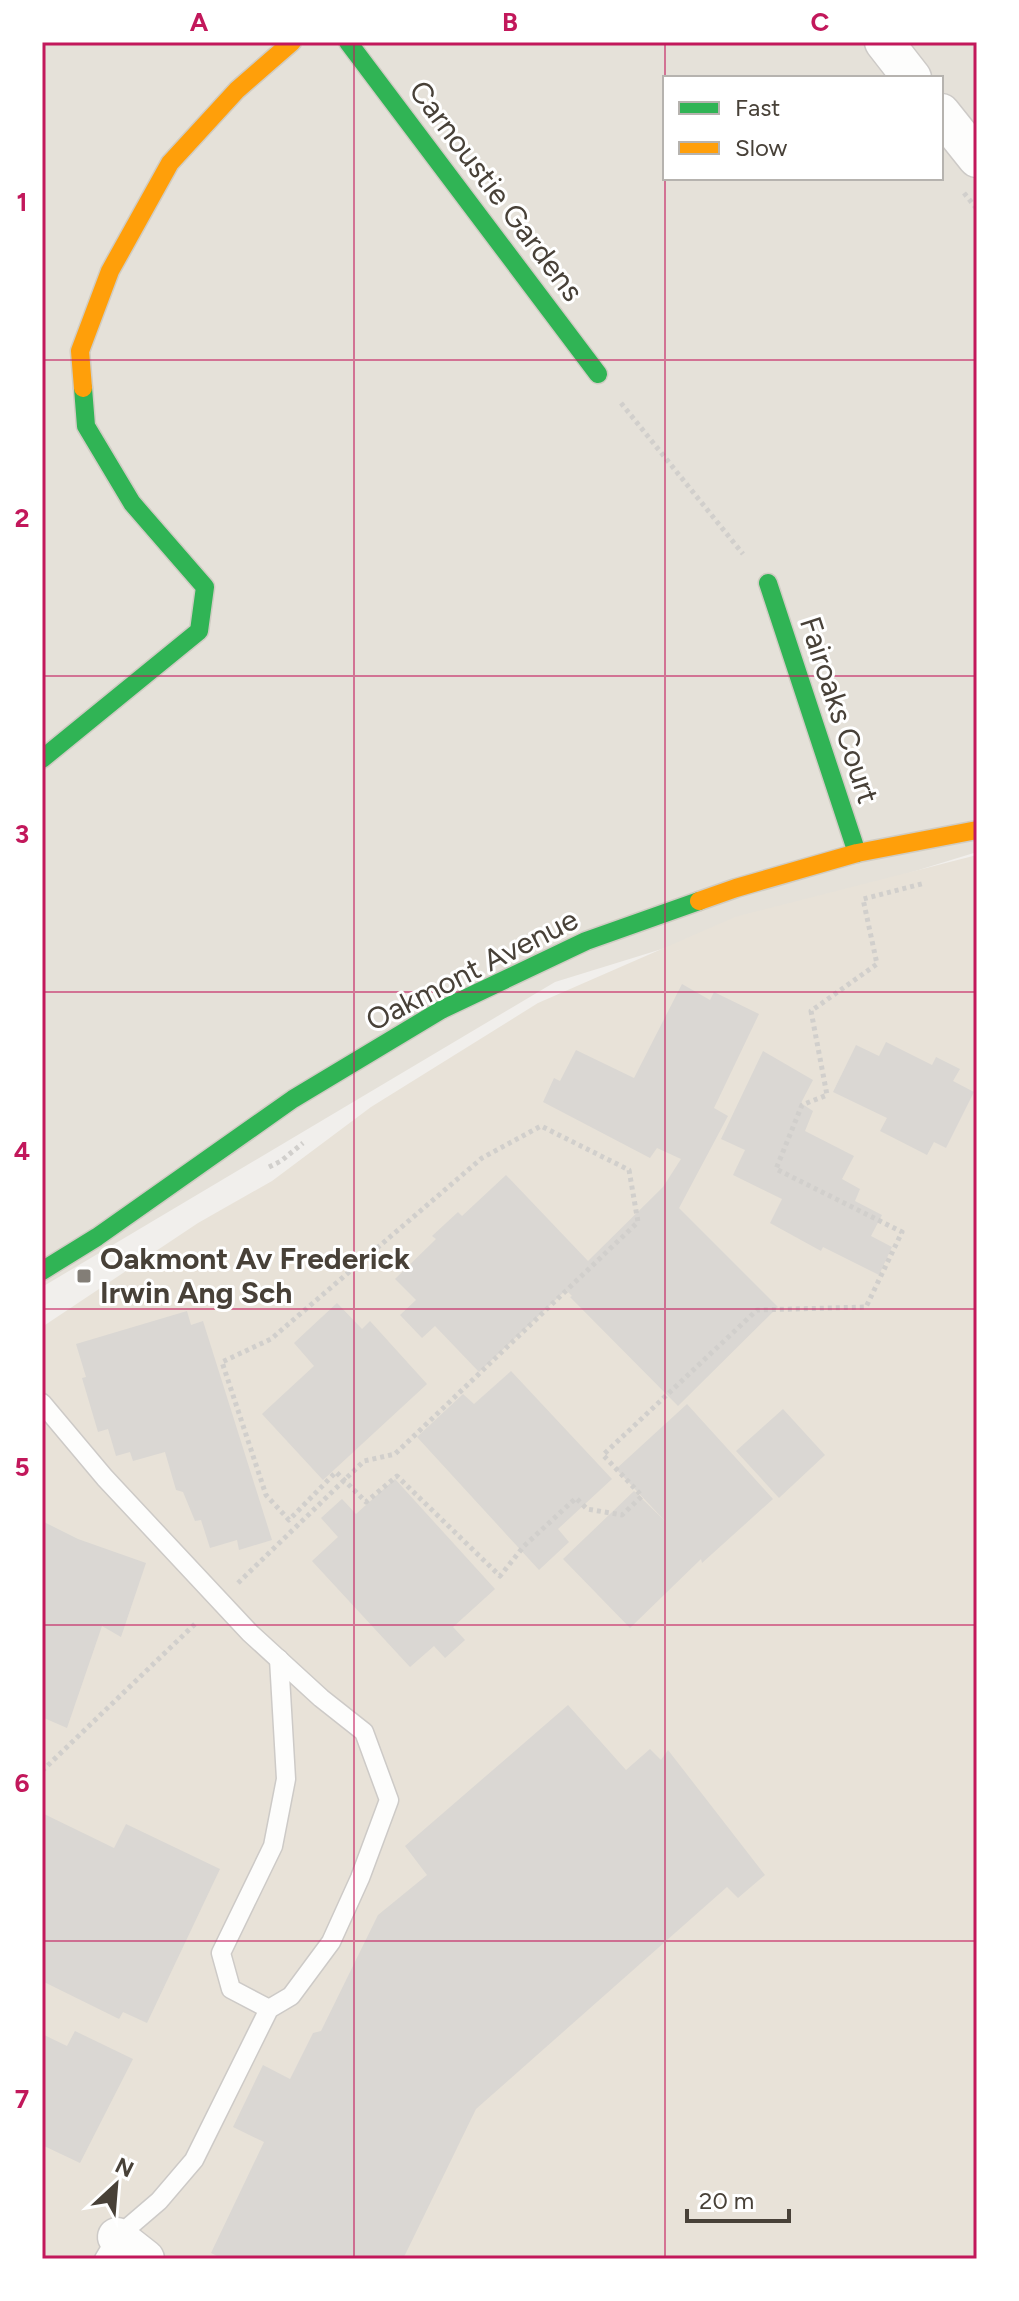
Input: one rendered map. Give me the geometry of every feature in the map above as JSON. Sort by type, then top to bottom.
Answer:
[{"type":"street","points":[[42,759],[199,631],[205,587],[132,503],[86,426],[80,351],[110,271],[170,163],[237,90],[292,42]]},
{"type":"street","name":"Carnoustie Gardens","points":[[348,42],[598,374]]},
{"type":"street","points":[[884,42],[910,76]]},
{"type":"street","points":[[943,116],[977,158]]},
{"type":"street","name":"Fairoaks Court","points":[[769,585],[857,853]]},
{"type":"street","name":"Oakmont Avenue","points":[[42,1271],[97,1237],[293,1099],[441,1010],[586,941],[736,888],[857,853],[977,830]]},
{"type":"lane","points":[[42,1403],[105,1478],[250,1633],[321,1698],[364,1732],[389,1800],[360,1878],[331,1942],[291,1996],[269,2009],[194,2160],[122,2252]]},
{"type":"lane","points":[[269,2009],[231,1989],[221,1953],[273,1846],[286,1779],[279,1659]]},
{"type":"path","points":[[598,374],[769,585]]},
{"type":"path","points":[[852,895],[863,899],[934,881]]},
{"type":"path","points":[[237,1584],[345,1481],[364,1461],[395,1454],[638,1222],[629,1170],[541,1126],[482,1158],[271,1339],[222,1362],[266,1495],[289,1520],[336,1472],[345,1481],[366,1502],[397,1476],[500,1576],[524,1546],[576,1498],[587,1509],[622,1515],[642,1496],[603,1455],[757,1310],[866,1307],[902,1232],[776,1169],[802,1105],[827,1095],[811,1011],[877,964],[863,899]]},
{"type":"path","points":[[267,1168],[281,1161],[312,1136]]},
{"type":"path","points":[[42,1771],[196,1623]]},
{"type":"shaded area","points":[[42,42],[977,42],[977,852],[555,982],[42,1287]]},
{"type":"shaded area","points":[[977,855],[977,2259],[42,2259],[42,1327],[198,1223],[272,1181],[371,1107],[538,1003],[735,917]]},
{"type":"building","points":[[682,984],[710,1000],[714,992],[759,1014],[714,1108],[728,1116],[679,1208],[778,1307],[678,1406],[566,1290],[479,1372],[435,1326],[422,1338],[400,1315],[416,1300],[395,1279],[436,1239],[432,1236],[458,1212],[462,1216],[506,1175],[588,1261],[663,1187],[681,1159],[657,1148],[650,1158],[543,1102],[554,1078],[560,1081],[576,1050],[634,1078]]},
{"type":"building","points":[[886,1042],[932,1065],[936,1057],[960,1069],[953,1081],[974,1092],[946,1148],[934,1142],[927,1155],[880,1131],[887,1118],[833,1092],[856,1045],[879,1056]]},
{"type":"building","points":[[763,1051],[813,1080],[801,1103],[813,1111],[805,1131],[854,1156],[842,1179],[860,1189],[855,1201],[882,1215],[871,1236],[892,1247],[879,1275],[823,1247],[821,1251],[770,1223],[782,1199],[733,1175],[745,1150],[721,1139]]},
{"type":"building","points":[[337,1303],[362,1329],[370,1321],[427,1384],[323,1480],[262,1414],[314,1366],[294,1343]]},
{"type":"building","points":[[187,1311],[191,1325],[203,1321],[272,1540],[239,1550],[237,1540],[210,1548],[201,1520],[195,1521],[183,1492],[176,1490],[165,1452],[133,1461],[130,1452],[116,1456],[108,1429],[98,1432],[82,1378],[86,1377],[76,1344]]},
{"type":"building","points":[[511,1371],[612,1479],[558,1529],[569,1542],[539,1570],[417,1437],[463,1394],[474,1404]]},
{"type":"building","points":[[687,1404],[773,1499],[702,1563],[701,1559],[630,1628],[563,1559],[634,1491],[667,1523],[616,1469]]},
{"type":"building","points":[[783,1409],[825,1455],[779,1498],[736,1451]]},
{"type":"building","points":[[395,1479],[495,1589],[453,1627],[465,1640],[445,1658],[434,1646],[410,1667],[312,1561],[338,1537],[321,1518],[342,1499],[356,1514]]},
{"type":"building","points":[[42,1521],[78,1539],[146,1563],[121,1637],[102,1626],[67,1728],[44,1718],[42,1722]]},
{"type":"building","points":[[568,1705],[626,1770],[650,1749],[661,1760],[668,1750],[765,1875],[738,1898],[727,1887],[476,2109],[403,2259],[223,2259],[211,2253],[264,2142],[233,2127],[263,2065],[290,2079],[313,2033],[321,2031],[378,1915],[427,1875],[405,1846]]},
{"type":"building","points":[[42,1813],[114,1848],[126,1824],[220,1869],[147,2023],[123,2012],[119,2019],[42,1981]]},
{"type":"building","points":[[75,2031],[133,2059],[80,2163],[42,2145],[42,2034],[67,2046]]},
{"type":"traffic: fast","points":[[348,42],[598,374]]},
{"type":"traffic: fast","points":[[42,759],[199,631],[205,587],[132,503],[86,426],[83,388]]},
{"type":"traffic: fast","points":[[768,583],[857,853]]},
{"type":"traffic: fast","points":[[42,1271],[97,1237],[293,1099],[441,1010],[586,941],[699,901]]},
{"type":"traffic: slow","points":[[83,388],[80,351],[110,271],[170,163],[237,90],[292,42]]},
{"type":"traffic: slow","points":[[699,901],[857,853],[977,830]]},
{"type":"place","name":"Oakmont Av Frederick Irwin Ang Sch","points":[[84,1276]]}]
